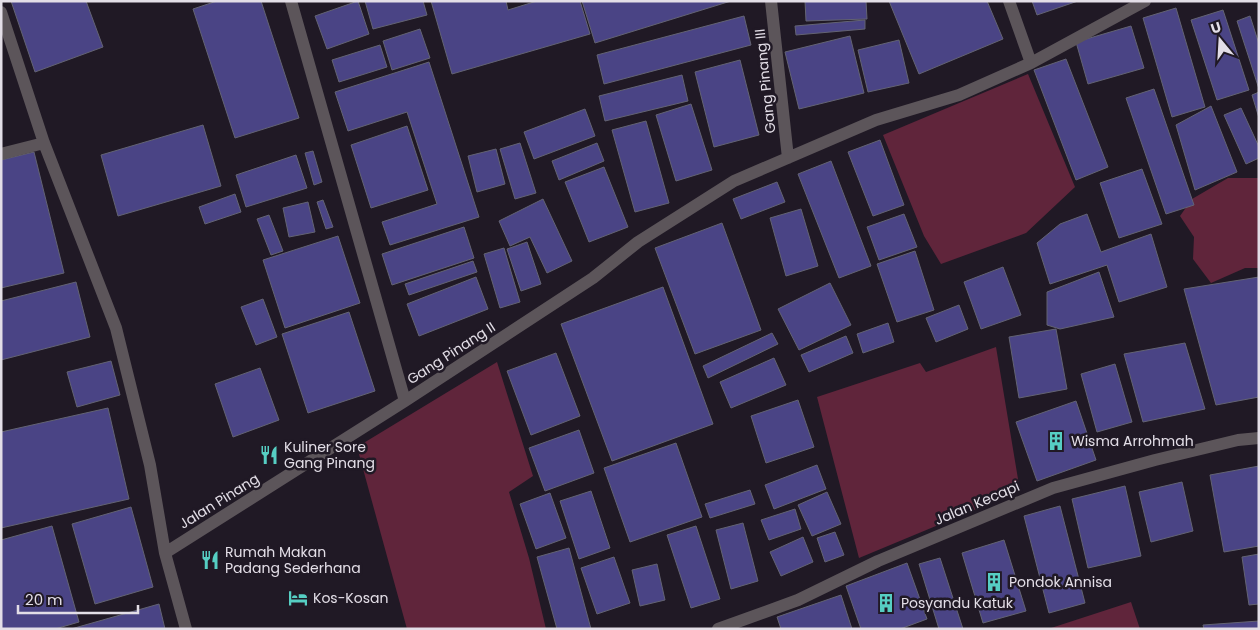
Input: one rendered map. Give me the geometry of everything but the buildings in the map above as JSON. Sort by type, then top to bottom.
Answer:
[{"type":"street","name":"Gang Pinang II","points":[[292,1],[405,401],[593,278],[638,242],[734,181],[876,120],[959,95],[1031,63],[1145,1]]},
{"type":"street","name":"Gang Pinang III","points":[[771,1],[788,158]]},
{"type":"street","points":[[1009,1],[1031,63]]},
{"type":"street","points":[[1,12],[44,143],[116,328],[150,465],[165,553],[186,629]]},
{"type":"street","points":[[1,154],[44,143]]},
{"type":"street","name":"Jalan Pinang","points":[[165,553],[405,401]]},
{"type":"street","name":"Jalan Kecapi","points":[[718,629],[798,600],[878,560],[1053,488],[1155,460],[1238,440],[1259,438]]},
{"type":"shaded area","points":[[1028,74],[1075,187],[1026,233],[941,264],[924,236],[883,135]]},
{"type":"shaded area","points":[[1259,175],[1259,268],[1245,268],[1211,283],[1193,259],[1194,237],[1180,216],[1192,199],[1228,178],[1258,178]]},
{"type":"shaded area","points":[[996,347],[1020,491],[859,558],[817,397],[920,363],[926,372]]},
{"type":"shaded area","points":[[497,362],[533,476],[509,492],[529,558],[546,629],[407,629],[357,447]]},
{"type":"shaded area","points":[[1131,602],[1140,629],[1048,629]]},
{"type":"place","name":"Wisma Arrohmah","points":[[1056,441]]},
{"type":"place","name":"Kuliner Sore Gang Pinang","points":[[269,455]]},
{"type":"place","name":"Rumah Makan Padang Sederhana","points":[[210,560]]},
{"type":"place","name":"Pondok Annisa","points":[[994,582]]},
{"type":"place","name":"Kos-Kosan","points":[[298,598]]},
{"type":"place","name":"Posyandu Katuk","points":[[886,603]]}]
